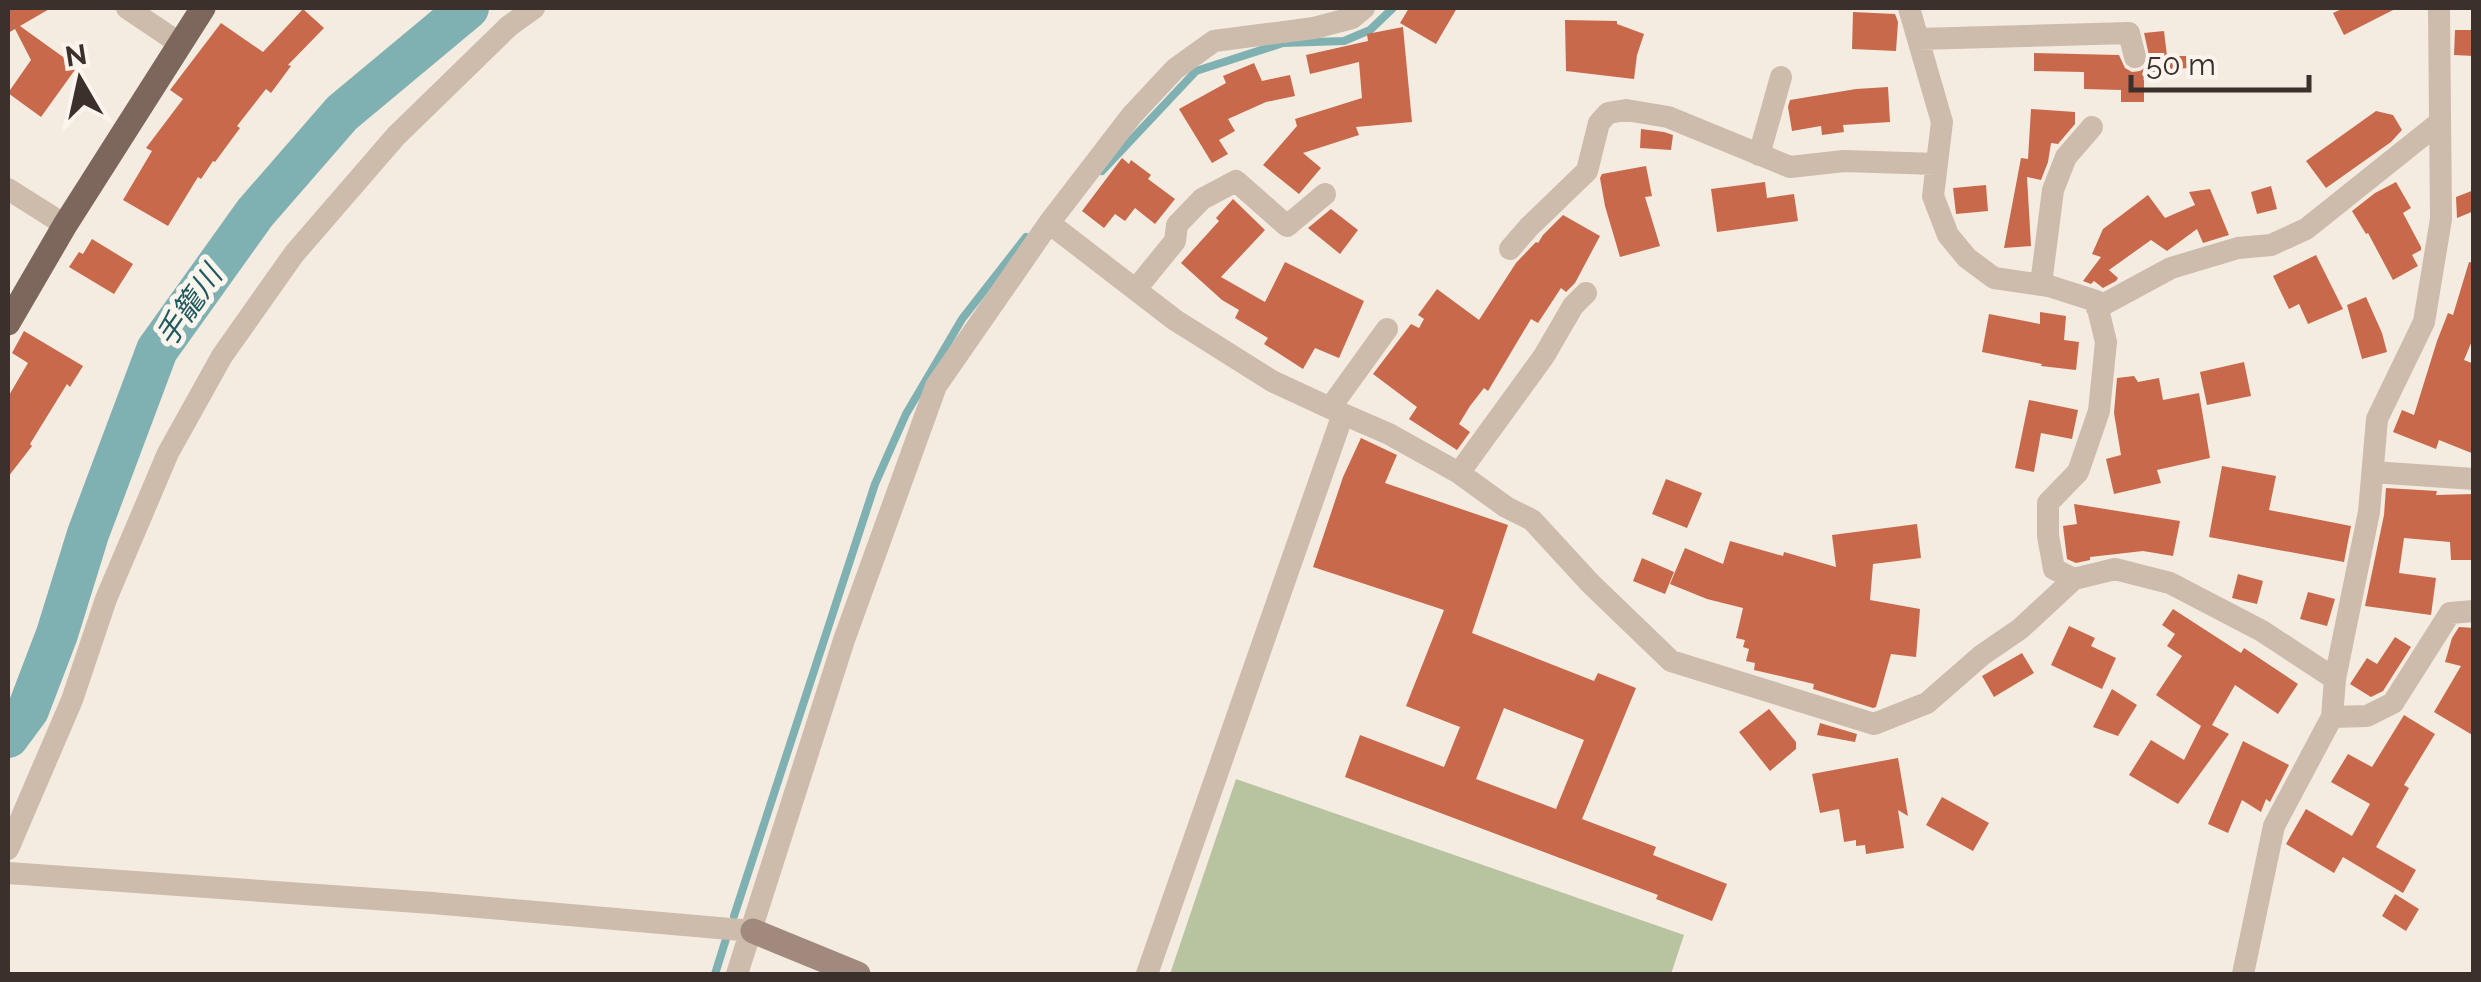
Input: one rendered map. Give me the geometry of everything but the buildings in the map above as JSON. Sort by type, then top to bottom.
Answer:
[{"type":"main road","points":[[8,322],[203,8]]},
{"type":"street","points":[[126,8],[179,43]]},
{"type":"street","points":[[8,849],[72,700],[106,599],[160,471],[222,356],[294,254],[396,136],[508,26],[534,8]]},
{"type":"street","points":[[737,974],[844,640],[936,386],[1049,223],[1132,115],[1176,70],[1214,41],[1314,28],[1352,18],[1364,8]]},
{"type":"street","points":[[1909,8],[1942,122],[1933,196],[1948,235],[1967,258],[1994,278],[2040,284],[2096,301],[2106,342],[2099,411],[2078,472],[2048,503],[2054,569],[2074,579]]},
{"type":"street","points":[[2244,974],[2274,826],[2332,717],[2335,679],[2369,512],[2378,419],[2424,322],[2441,218],[2439,8]]},
{"type":"street","points":[[1918,39],[2128,33],[2134,57]]},
{"type":"street","points":[[1759,154],[1781,77]]},
{"type":"street","points":[[1510,249],[1588,172],[1598,124],[1608,113],[1626,110],[1668,117],[1790,167],[1844,161],[1937,164]]},
{"type":"street","points":[[2098,308],[2171,268],[2238,248],[2271,246],[2306,229],[2440,122]]},
{"type":"street","points":[[2040,284],[2052,190],[2066,157],[2092,128]]},
{"type":"street","points":[[1136,290],[1176,241],[1177,225],[1202,200],[1236,180],[1287,226],[1326,194]]},
{"type":"street","points":[[10,193],[65,226]]},
{"type":"street","points":[[1049,223],[1175,320],[1272,381],[1389,434],[1532,520],[1590,583],[1671,660],[1874,724],[1927,703],[1982,655],[2020,629],[2074,579],[2114,569],[2170,583],[2262,630],[2335,679]]},
{"type":"street","points":[[1459,473],[1586,292]]},
{"type":"street","points":[[1148,974],[1336,411],[1387,329]]},
{"type":"street","points":[[2373,472],[2474,479]]},
{"type":"street","points":[[2332,717],[2367,716],[2393,703],[2450,613],[2474,611]]},
{"type":"street","points":[[8,873],[432,903],[752,931],[858,974]]},
{"type":"green space","points":[[1236,779],[1684,935],[1671,974],[1170,974]]},
{"type":"waterway","name":"手籠川","points":[[8,737],[28,710],[157,350],[255,213],[342,113],[468,8]]},
{"type":"waterway","points":[[1102,171],[1196,71],[1283,43],[1344,41],[1370,30],[1393,8]]},
{"type":"waterway","points":[[734,916],[875,484],[906,414],[962,319],[1026,237]]},
{"type":"waterway","points":[[715,974],[726,939]]}]
